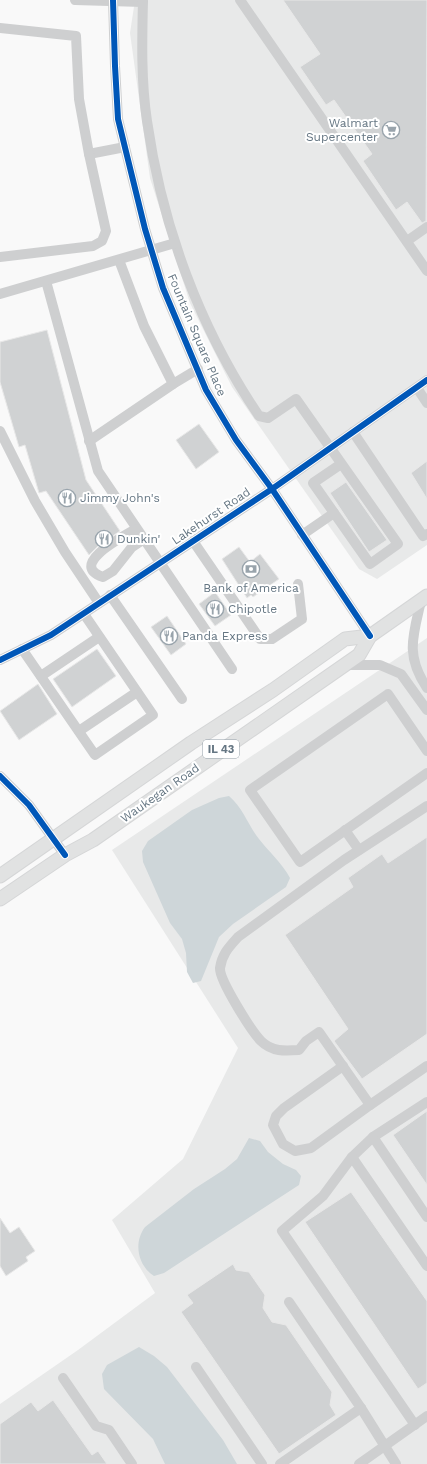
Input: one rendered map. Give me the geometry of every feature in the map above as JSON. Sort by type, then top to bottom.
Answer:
[{"type":"main road","name":"Waukegan Road","points":[[0,899],[65,855],[93,840],[287,703],[345,665],[359,655],[370,636],[424,598]]},
{"type":"main road","name":"Waukegan Road","points":[[0,876],[191,743],[273,690],[345,639],[370,636]]},
{"type":"street","points":[[75,0],[143,1],[142,71],[146,121],[156,170],[181,263],[213,338],[239,387],[259,416],[268,418],[296,399],[398,544],[370,564],[313,484],[341,464]]},
{"type":"street","points":[[240,0],[407,241],[423,257],[427,271]]},
{"type":"street","name":"Fountain Square Place","points":[[113,1],[118,119],[163,288],[206,390],[236,440],[272,489],[370,636]]},
{"type":"street","points":[[0,28],[76,36],[79,99],[89,154],[106,231],[102,241],[93,246],[0,258]]},
{"type":"street","points":[[89,154],[125,147]]},
{"type":"street","points":[[407,241],[427,227]]},
{"type":"street","points":[[0,294],[176,243]]},
{"type":"street","points":[[119,260],[144,326],[173,384]]},
{"type":"street","points":[[46,281],[98,471],[232,669]]},
{"type":"street","points":[[90,441],[173,384],[198,369]]},
{"type":"street","name":"Lakehurst Road","points":[[0,660],[51,635],[84,614],[272,489],[427,380]]},
{"type":"street","points":[[416,388],[427,403]]},
{"type":"street","points":[[0,431],[36,501],[65,552],[99,603]]},
{"type":"street","points":[[353,432],[424,536],[427,534]]},
{"type":"street","points":[[302,534],[334,513]]},
{"type":"street","points":[[136,529],[97,555],[91,562],[91,568],[95,575],[103,577],[113,572],[132,547],[144,539]]},
{"type":"street","points":[[193,541],[260,639],[272,639],[302,619],[298,584]]},
{"type":"street","points":[[110,596],[182,699]]},
{"type":"street","points":[[424,598],[413,640],[413,658],[418,674],[427,688]]},
{"type":"street","points":[[22,649],[95,755],[152,715],[84,614]]},
{"type":"street","points":[[41,676],[99,637]]},
{"type":"street","points":[[345,665],[380,664],[401,674],[427,710]]},
{"type":"street","points":[[79,731],[137,692]]},
{"type":"street","points":[[427,751],[388,694],[250,790],[300,862],[427,773]]},
{"type":"street","points":[[0,776],[29,805],[65,855]]},
{"type":"street","points":[[370,1105],[319,1032],[306,1041],[299,1050],[280,1051],[261,1042],[230,995],[220,970],[225,950],[238,937],[359,850],[427,806]]},
{"type":"street","points":[[345,830],[359,850]]},
{"type":"street","points":[[343,1066],[284,1108],[276,1116],[273,1125],[282,1144],[295,1151],[311,1148],[427,1066]]},
{"type":"street","points":[[415,1425],[282,1231],[323,1196],[352,1156],[373,1137],[427,1102]]},
{"type":"street","points":[[373,1137],[427,1217]]},
{"type":"street","points":[[352,1156],[427,1266]]},
{"type":"street","points":[[289,1302],[361,1408],[396,1464]]},
{"type":"street","points":[[196,1367],[262,1464]]},
{"type":"street","points":[[63,1378],[96,1426],[108,1430],[132,1464]]},
{"type":"street","points":[[280,1464],[361,1408]]},
{"type":"street","points":[[359,1464],[427,1416]]},
{"type":"shaded area","points":[[135,0],[427,0],[427,545],[377,579],[359,569],[232,387],[190,303],[150,178],[130,33]]},
{"type":"shaded area","points":[[427,638],[427,1464],[0,1464],[0,1404],[78,1350],[155,1293],[112,1220],[183,1159],[238,1048],[112,850]]},
{"type":"shaded area","points":[[229,796],[242,811],[255,834],[279,862],[290,878],[286,887],[233,924],[219,937],[201,981],[193,983],[187,972],[186,953],[182,939],[170,923],[143,862],[142,851],[148,841],[192,810],[219,798]]},
{"type":"shaded area","points":[[249,1138],[260,1141],[268,1152],[283,1164],[296,1170],[301,1176],[299,1185],[164,1273],[154,1276],[144,1266],[139,1254],[139,1240],[145,1227],[194,1189],[225,1169],[237,1159]]},
{"type":"shaded area","points":[[139,1347],[154,1356],[167,1367],[223,1440],[237,1464],[165,1464],[153,1439],[104,1389],[102,1374],[107,1365]]},
{"type":"building","name":"Walmart Supercenter","points":[[283,0],[427,0],[426,221],[422,223],[407,202],[396,210],[363,161],[372,154],[334,100],[326,105],[300,67],[320,54]]},
{"type":"building","points":[[47,330],[86,480],[120,531],[98,546],[89,555],[46,491],[39,493],[25,445],[19,447],[0,382],[0,342]]},
{"type":"building","points":[[199,424],[219,452],[196,469],[176,440]]},
{"type":"building","points":[[427,461],[427,499],[411,473]]},
{"type":"building","points":[[346,482],[387,540],[369,552],[330,493]]},
{"type":"building","name":"Bank of America","points":[[239,547],[250,562],[260,554],[279,579],[253,597],[251,595],[247,598],[222,559]]},
{"type":"building","name":"Chipotle","points":[[215,592],[231,615],[215,626],[199,604]]},
{"type":"building","name":"Panda Express","points":[[167,616],[186,644],[171,655],[151,627]]},
{"type":"building","points":[[97,649],[116,676],[72,707],[53,679]]},
{"type":"building","points":[[38,684],[57,714],[19,740],[0,711]]},
{"type":"building","points":[[427,837],[427,1034],[362,1079],[334,1041],[348,1029],[285,935],[353,887],[348,878],[382,854],[388,863]]},
{"type":"building","points":[[427,1111],[427,1185],[393,1135]]},
{"type":"building","points":[[351,1192],[427,1301],[427,1383],[418,1389],[305,1222]]},
{"type":"building","points":[[0,1218],[10,1233],[19,1227],[35,1251],[26,1257],[28,1261],[6,1276],[0,1266]]},
{"type":"building","points":[[233,1264],[236,1270],[249,1272],[265,1295],[263,1308],[272,1322],[286,1325],[332,1392],[330,1405],[336,1415],[279,1454],[181,1312],[193,1303],[187,1295]]},
{"type":"building","points":[[53,1400],[92,1455],[98,1451],[107,1464],[0,1464],[0,1424],[31,1402],[38,1411]]},
{"type":"cycle path","points":[[113,0],[118,119],[145,229],[163,288],[206,390],[236,440],[272,489],[370,636]]},
{"type":"cycle path","points":[[0,660],[51,635],[272,489],[427,380]]},
{"type":"cycle path","points":[[0,776],[29,805],[65,855]]},
{"type":"place","name":"Walmart Supercenter","points":[[391,130]]},
{"type":"place","name":"Jimmy John's","points":[[67,498]]},
{"type":"place","name":"Dunkin'","points":[[104,539]]},
{"type":"place","name":"Bank of America","points":[[251,569]]},
{"type":"place","name":"Chipotle","points":[[215,609]]},
{"type":"place","name":"Panda Express","points":[[169,636]]}]
